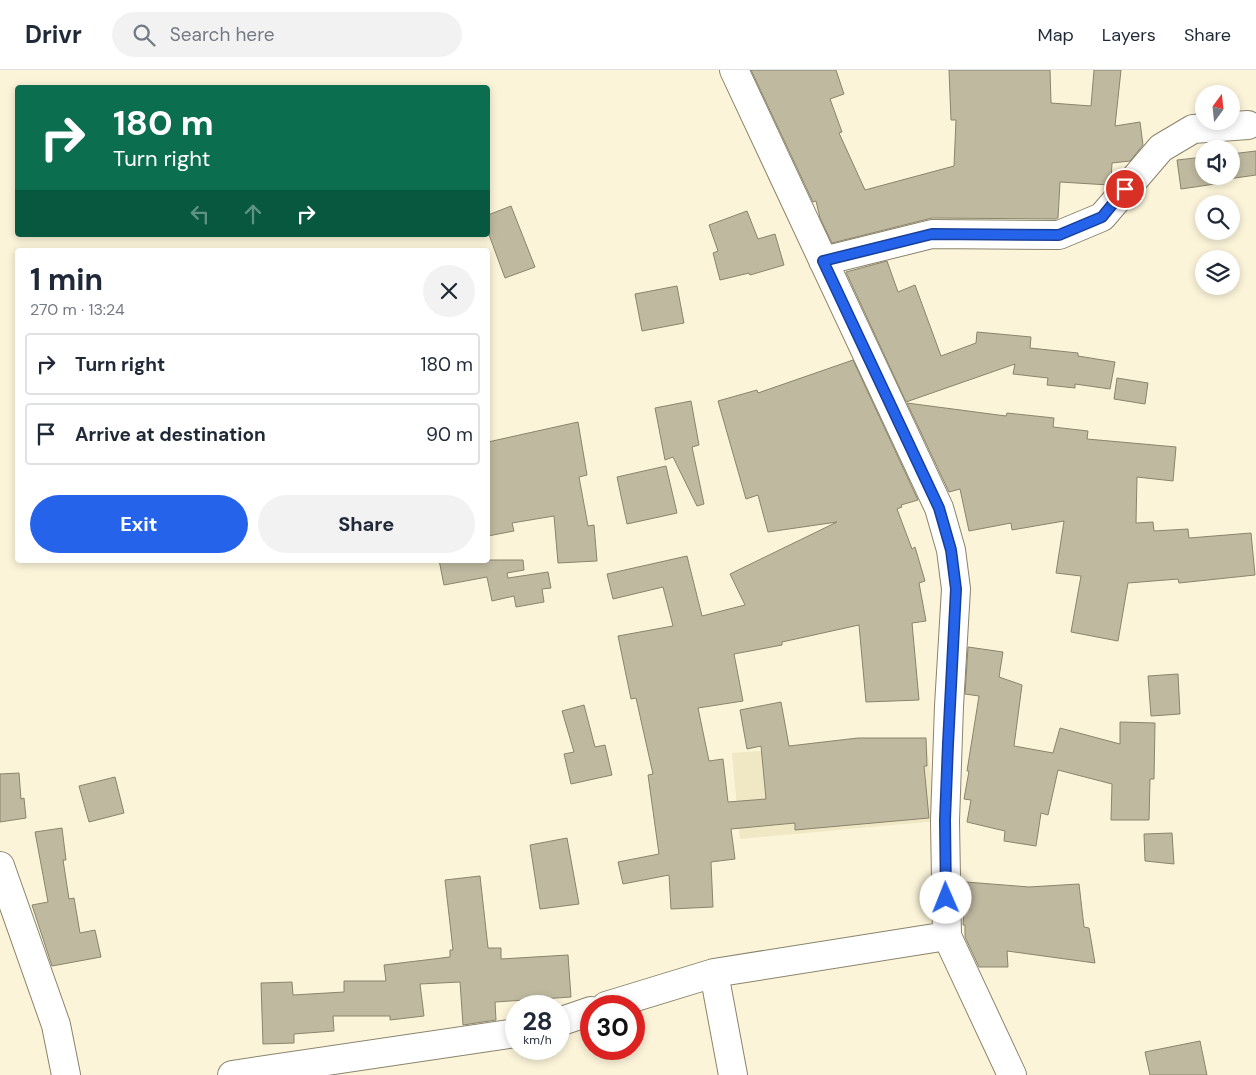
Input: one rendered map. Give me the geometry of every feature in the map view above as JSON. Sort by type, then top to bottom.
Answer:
[{"type":"street","points":[[734,70],[939,508],[951,550],[956,589],[945,820],[947,936],[1012,1075]]},
{"type":"street","points":[[823,261],[932,234],[1059,235],[1102,217],[1160,148],[1193,129],[1248,125]]},
{"type":"street","points":[[0,866],[56,1025],[66,1075]]},
{"type":"street","points":[[642,995],[714,973],[947,936]]},
{"type":"street","points":[[714,973],[733,1075]]},
{"type":"street","points":[[232,1075],[505,1035]]},
{"type":"shaded area","points":[[926,738],[937,821],[740,839],[732,753]]},
{"type":"building","points":[[751,70],[836,70],[844,94],[830,99],[842,132],[839,133],[865,190],[954,166],[956,120],[951,120],[949,70],[1050,70],[1051,103],[1091,106],[1094,70],[1121,70],[1115,126],[1140,122],[1143,145],[1130,161],[1112,163],[1111,182],[1109,185],[1060,182],[1058,218],[1056,219],[932,218],[832,243],[820,218],[816,201],[813,202]]},
{"type":"building","points":[[1256,151],[1256,175],[1240,177],[1240,153]]},
{"type":"building","points":[[1195,158],[1195,185],[1208,185],[1181,189],[1177,160]]},
{"type":"building","points":[[511,206],[535,267],[505,278],[490,237],[490,214]]},
{"type":"building","points":[[747,211],[758,239],[775,234],[784,265],[750,275],[749,273],[720,280],[713,253],[718,251],[709,225]]},
{"type":"building","points":[[887,261],[898,292],[915,285],[941,356],[976,343],[977,332],[1031,337],[1030,348],[1078,353],[1078,356],[1115,362],[1110,389],[1075,384],[1075,388],[1047,385],[1048,378],[1013,374],[1015,364],[906,402],[846,272]]},
{"type":"building","points":[[677,286],[684,323],[642,331],[635,294]]},
{"type":"building","points":[[853,360],[918,500],[901,505],[902,507],[897,509],[912,549],[915,547],[925,581],[919,583],[926,621],[912,623],[919,700],[866,702],[859,625],[782,642],[782,645],[734,654],[743,701],[698,708],[709,761],[723,759],[728,802],[766,799],[761,746],[747,749],[740,710],[781,702],[789,746],[858,738],[926,738],[927,766],[924,766],[929,818],[795,830],[795,823],[731,829],[735,859],[711,862],[713,907],[671,909],[669,875],[623,884],[618,862],[659,854],[648,775],[653,774],[636,698],[631,699],[618,636],[673,626],[663,587],[613,599],[607,574],[687,556],[702,616],[745,605],[730,574],[837,522],[768,532],[758,495],[746,499],[718,401],[757,390],[758,393]]},
{"type":"building","points":[[1117,378],[1148,383],[1145,404],[1114,399]]},
{"type":"building","points":[[691,401],[699,445],[692,447],[704,504],[697,506],[673,457],[665,460],[655,408]]},
{"type":"building","points":[[907,403],[1006,416],[1007,413],[1054,418],[1053,427],[1088,431],[1087,439],[1176,447],[1173,481],[1137,477],[1136,523],[1153,522],[1154,531],[1188,529],[1189,538],[1251,533],[1255,575],[1179,583],[1178,579],[1128,583],[1118,641],[1071,632],[1081,576],[1056,573],[1064,521],[1012,530],[1011,523],[969,531],[960,489],[949,492]]},
{"type":"building","points":[[578,422],[587,475],[579,477],[588,526],[594,525],[597,561],[558,563],[554,516],[512,523],[514,531],[490,536],[490,442]]},
{"type":"building","points":[[666,466],[677,513],[627,524],[617,477]]},
{"type":"building","points":[[490,560],[523,560],[524,570],[507,573],[508,578],[548,572],[551,588],[542,589],[544,602],[516,607],[514,596],[492,601],[487,577],[444,585],[440,563],[490,563]]},
{"type":"building","points":[[968,647],[1003,652],[999,677],[1022,685],[1014,746],[1053,753],[1060,728],[1120,744],[1120,722],[1155,723],[1154,779],[1150,779],[1149,820],[1111,820],[1112,784],[1058,770],[1048,815],[1041,813],[1036,846],[1004,841],[1005,831],[967,822],[971,800],[964,799],[979,696],[965,694]]},
{"type":"building","points":[[1178,674],[1180,714],[1151,716],[1148,676]]},
{"type":"building","points":[[584,705],[595,747],[605,745],[612,775],[571,784],[564,754],[574,752],[562,711]]},
{"type":"building","points":[[19,773],[21,799],[24,798],[26,818],[0,822],[0,774]]},
{"type":"building","points":[[115,777],[124,813],[89,822],[79,786]]},
{"type":"building","points":[[62,828],[66,860],[63,860],[69,899],[74,898],[80,933],[95,930],[101,957],[52,966],[32,905],[48,902],[35,832]]},
{"type":"building","points":[[1172,833],[1174,864],[1145,861],[1144,834]]},
{"type":"building","points":[[567,838],[579,904],[540,909],[530,845]]},
{"type":"building","points":[[480,876],[488,948],[501,948],[501,959],[568,955],[571,997],[570,995],[505,995],[505,1001],[495,1002],[496,1020],[463,1025],[460,982],[420,984],[424,1016],[390,1020],[390,1016],[333,1016],[334,1031],[294,1034],[294,1043],[263,1044],[261,983],[292,982],[293,995],[344,992],[344,981],[386,981],[384,965],[450,957],[450,950],[453,950],[445,880]]},
{"type":"building","points":[[966,882],[1029,887],[1079,884],[1084,927],[1089,928],[1095,963],[1007,951],[1008,967],[979,967],[965,937],[965,925],[963,925]]},
{"type":"building","points":[[1200,1041],[1207,1075],[1150,1075],[1145,1052]]},
{"type":"route","points":[[946,898],[945,820],[956,589],[951,550],[939,508],[823,261],[932,234],[1059,235],[1102,217],[1125,189]]}]
